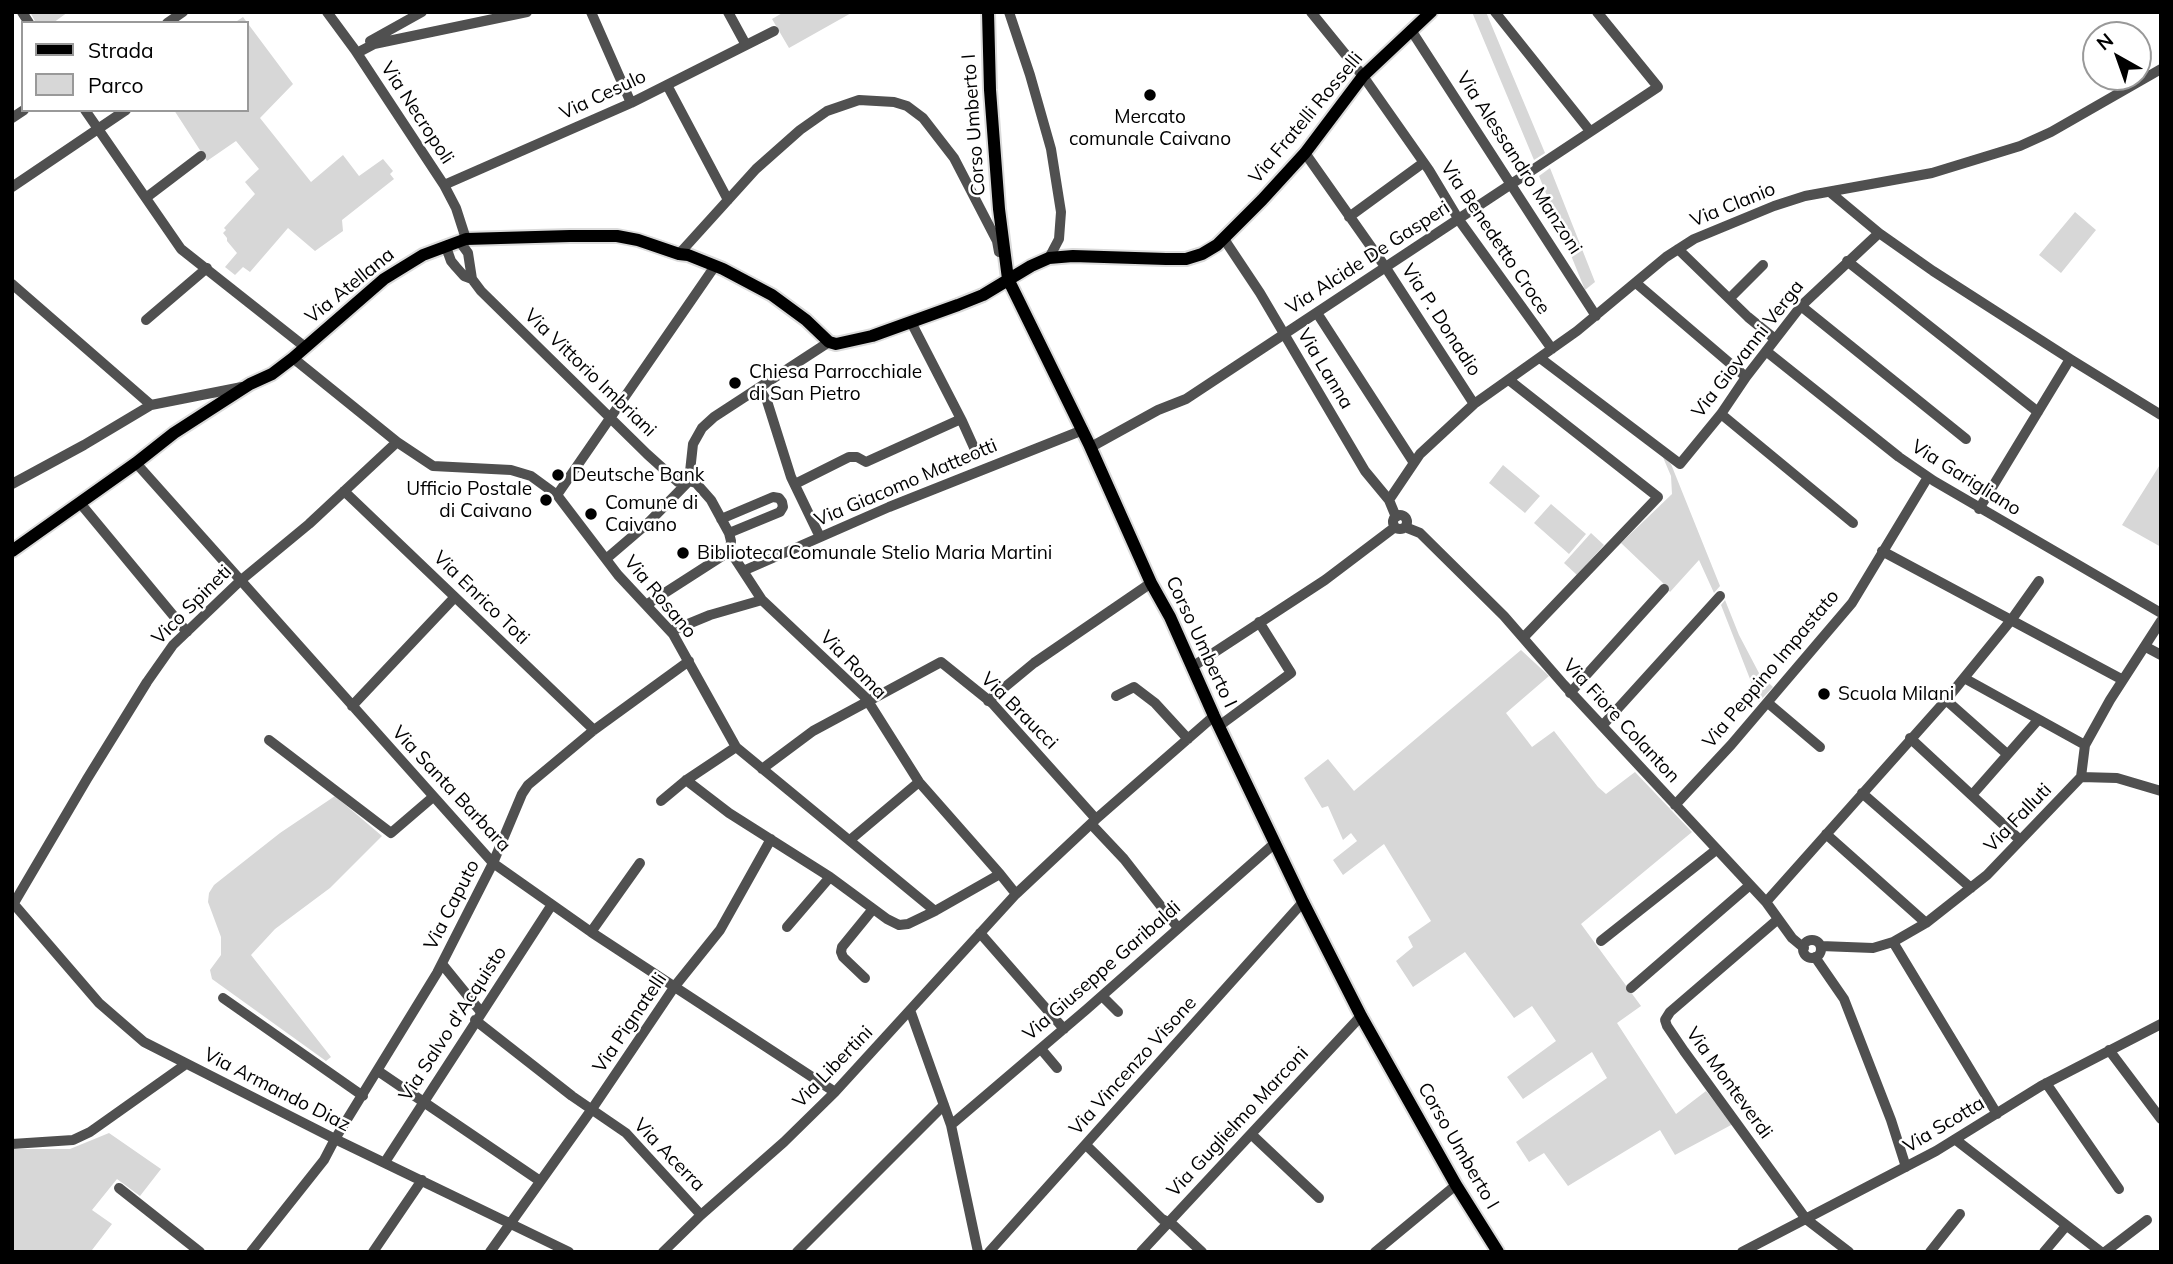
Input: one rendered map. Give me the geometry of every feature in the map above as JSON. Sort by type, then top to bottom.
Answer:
[{"type":"main road","name":"Corso Umberto I","points":[[988,12],[990,90],[998,195],[1009,279],[1083,430],[1151,583],[1170,617],[1303,902],[1361,1016],[1456,1185],[1498,1252]]},
{"type":"main road","name":"Via Fratelli Rosselli","points":[[829,342],[849,342],[983,295],[1049,258],[1073,256],[1186,259],[1202,254],[1224,239],[1305,153],[1363,76],[1430,13]]},
{"type":"main road","name":"Via Atellana","points":[[12,551],[174,433],[246,386],[272,374],[384,279],[408,263],[463,240],[526,236],[617,236],[638,240],[715,266],[772,295],[806,320],[829,342]]},
{"type":"street","name":"Via Necropoli","points":[[327,12],[444,186],[456,208],[463,240]]},
{"type":"street","points":[[356,52],[422,12]]},
{"type":"street","points":[[356,52],[374,44],[527,12]]},
{"type":"street","points":[[591,12],[631,103]]},
{"type":"street","points":[[728,12],[746,45]]},
{"type":"street","points":[[1009,12],[1051,149],[1061,212],[1059,239],[1049,258]]},
{"type":"street","name":"Via Benedetto Croce","points":[[1311,12],[1363,76],[1459,220],[1552,349]]},
{"type":"street","points":[[1495,12],[1590,131]]},
{"type":"street","name":"Via Alcide De Gasperi","points":[[1091,447],[1158,410],[1186,399],[1658,87],[1597,12]]},
{"type":"street","name":"Via Alessandro Manzoni","points":[[1411,30],[1596,316]]},
{"type":"street","name":"Via Cesulo","points":[[444,186],[631,103],[774,31]]},
{"type":"street","name":"Via Clanio","points":[[1389,500],[1431,443],[1474,404],[1596,316],[1678,249],[1713,229],[1805,196],[1932,173],[2020,146],[2051,132],[2161,69]]},
{"type":"street","points":[[667,85],[728,200]]},
{"type":"street","points":[[680,254],[757,169],[800,130],[827,111],[859,100],[894,102],[907,106],[923,118],[954,158],[998,241],[1001,262],[1009,279]]},
{"type":"street","points":[[86,112],[181,249],[304,347]]},
{"type":"street","points":[[12,187],[123,112]]},
{"type":"street","name":"Via P. Donadio","points":[[1305,153],[1386,268],[1474,404]]},
{"type":"street","points":[[147,197],[201,156]]},
{"type":"street","points":[[1349,216],[1423,163]]},
{"type":"street","points":[[1831,193],[1879,233],[1944,279],[2161,415]]},
{"type":"street","name":"Via Giovanni Verga","points":[[1540,358],[1680,464],[1721,414],[1801,306],[1879,233]]},
{"type":"street","name":"Via Lanna","points":[[1224,239],[1261,293],[1365,471],[1389,500],[1399,524]]},
{"type":"street","name":"Via Vittorio Imbriani","points":[[463,240],[472,279]]},
{"type":"street","name":"Via Vittorio Imbriani","points":[[446,247],[450,261],[464,276],[472,279],[610,418],[678,482],[689,481]]},
{"type":"street","points":[[1678,249],[1775,340]]},
{"type":"street","points":[[1847,261],[2038,412]]},
{"type":"street","points":[[1730,298],[1763,265]]},
{"type":"street","points":[[557,495],[715,266]]},
{"type":"street","points":[[146,320],[207,268]]},
{"type":"street","points":[[1636,283],[1746,377]]},
{"type":"street","points":[[12,284],[151,405]]},
{"type":"street","points":[[1801,306],[1966,439]]},
{"type":"street","points":[[1317,313],[1414,463]]},
{"type":"street","points":[[911,322],[961,419],[983,469]]},
{"type":"street","points":[[606,559],[648,523],[689,481],[696,435],[714,418],[829,342]]},
{"type":"street","name":"Via Garigliano","points":[[1766,351],[1927,477],[2161,613]]},
{"type":"street","name":"Via Rosano","points":[[293,358],[397,442],[433,466],[511,470],[531,476],[557,495],[606,559],[671,631],[736,747],[935,911]]},
{"type":"street","points":[[1979,509],[2070,359]]},
{"type":"street","points":[[1509,380],[1658,497],[1523,638]]},
{"type":"street","points":[[12,484],[151,405],[246,386]]},
{"type":"street","points":[[760,388],[767,401],[795,484],[820,537]]},
{"type":"street","points":[[1721,414],[1853,523]]},
{"type":"street","points":[[795,484],[849,457],[857,457],[866,462],[961,419]]},
{"type":"street","name":"Via Giacomo Matteotti","points":[[743,571],[983,469],[1083,430]]},
{"type":"street","name":"Vico Spineti","points":[[13,902],[147,682],[173,645],[397,442]]},
{"type":"street","name":"Via Santa Barbara","points":[[136,463],[493,863],[591,932],[835,1092]]},
{"type":"street","name":"Via Peppino Impastato","points":[[1675,805],[1768,703],[1852,603],[1927,477]]},
{"type":"street","name":"Via Roma","points":[[689,481],[702,489],[711,500],[729,533],[730,551],[762,600],[869,702],[919,782],[1016,894]]},
{"type":"street","name":"Via Enrico Toti","points":[[344,491],[594,730]]},
{"type":"street","points":[[721,519],[773,497],[782,502],[780,512],[729,533]]},
{"type":"street","points":[[80,503],[187,632]]},
{"type":"street","points":[[1192,667],[1325,580],[1399,524]]},
{"type":"street","name":"Via Fiore Colanton","points":[[1399,524],[1420,533],[1436,547],[1504,616],[1570,692],[1751,885],[1792,938],[1804,948]]},
{"type":"street","points":[[646,605],[730,551]]},
{"type":"street","points":[[1882,551],[2123,680]]},
{"type":"street","points":[[1766,902],[1946,700],[2012,619],[2039,580]]},
{"type":"street","points":[[988,701],[1034,663],[1151,583]]},
{"type":"street","points":[[1570,692],[1664,589]]},
{"type":"street","points":[[1602,726],[1720,596]]},
{"type":"street","points":[[352,706],[454,598]]},
{"type":"street","points":[[671,631],[710,615],[762,600]]},
{"type":"street","points":[[2161,621],[2085,745],[2081,777],[2117,778],[2161,791]]},
{"type":"street","name":"Via Libertini","points":[[663,1252],[835,1092],[1016,894],[1094,821],[1188,739],[1291,673],[1259,622]]},
{"type":"street","points":[[2146,647],[2161,655]]},
{"type":"street","name":"Via Caputo","points":[[251,1252],[324,1160],[442,964],[493,863],[528,785],[594,730],[689,661]]},
{"type":"street","name":"Via Braucci","points":[[869,702],[941,662],[988,701],[1094,821],[1178,928]]},
{"type":"street","points":[[1964,678],[2085,745]]},
{"type":"street","points":[[1116,696],[1134,687],[1155,702],[1188,739]]},
{"type":"street","points":[[1946,700],[2007,754]]},
{"type":"street","points":[[762,769],[813,731],[869,702]]},
{"type":"street","points":[[1768,703],[1820,747]]},
{"type":"street","points":[[1972,795],[2038,720]]},
{"type":"street","points":[[1910,738],[2020,840]]},
{"type":"street","points":[[269,740],[391,833],[433,797]]},
{"type":"street","points":[[661,801],[686,780],[736,747]]},
{"type":"street","name":"Via Falluti","points":[[1821,946],[1874,947],[1893,942],[1926,923],[1970,888],[2081,777]]},
{"type":"street","points":[[686,780],[729,813],[830,877],[899,925],[908,924],[935,911],[1000,874]]},
{"type":"street","points":[[850,840],[919,782]]},
{"type":"street","points":[[1862,793],[1970,888]]},
{"type":"street","points":[[1826,834],[1926,923]]},
{"type":"street","name":"Via Pignatelli","points":[[490,1252],[676,986],[720,930],[771,839]]},
{"type":"street","name":"Via Giuseppe Garibaldi","points":[[951,1125],[1275,843]]},
{"type":"street","points":[[1601,941],[1716,850]]},
{"type":"street","points":[[591,932],[640,863]]},
{"type":"street","points":[[787,927],[830,877]]},
{"type":"street","points":[[1631,989],[1751,885]]},
{"type":"street","name":"Via Armando Diaz","points":[[13,902],[99,1003],[144,1042],[335,1139],[569,1252]]},
{"type":"street","name":"Via Vincenzo Visone","points":[[989,1252],[1303,902]]},
{"type":"street","name":"Via Salvo d'Acquisto","points":[[385,1162],[551,905]]},
{"type":"street","points":[[865,978],[841,952],[842,947],[873,909]]},
{"type":"street","name":"Via Monteverdi","points":[[1777,920],[1670,1012],[1665,1020],[1684,1051],[1806,1219]]},
{"type":"street","points":[[980,933],[1064,1029]]},
{"type":"street","points":[[1815,957],[1821,946],[1817,941],[1806,942],[1804,948],[1807,955],[1815,957],[1844,999],[1891,1120],[1906,1167]]},
{"type":"street","points":[[1893,942],[1997,1114]]},
{"type":"street","name":"Via Acerra","points":[[442,964],[478,1016],[592,1109],[626,1133],[701,1214]]},
{"type":"street","points":[[1102,996],[1118,1012]]},
{"type":"street","points":[[223,998],[363,1096]]},
{"type":"street","points":[[910,1010],[951,1125],[978,1252]]},
{"type":"street","name":"Via Guglielmo Marconi","points":[[1141,1252],[1361,1016]]},
{"type":"street","name":"Via Scotta","points":[[1742,1252],[1956,1140],[2046,1083],[2161,1024]]},
{"type":"street","points":[[1041,1049],[1057,1068]]},
{"type":"street","points":[[2109,1050],[2161,1119]]},
{"type":"street","points":[[12,1144],[73,1140],[90,1132],[186,1064]]},
{"type":"street","points":[[378,1071],[540,1181]]},
{"type":"street","points":[[2046,1083],[2119,1189]]},
{"type":"street","points":[[797,1252],[944,1105]]},
{"type":"street","points":[[1251,1134],[1319,1198]]},
{"type":"street","points":[[1956,1140],[2103,1252],[2147,1220]]},
{"type":"street","points":[[1086,1145],[1162,1219],[1202,1252]]},
{"type":"street","points":[[373,1252],[422,1180]]},
{"type":"street","points":[[1375,1252],[1456,1185]]},
{"type":"street","points":[[119,1188],[200,1252]]},
{"type":"street","points":[[1930,1252],[1960,1214]]},
{"type":"street","points":[[1806,1219],[1849,1252]]},
{"type":"street","points":[[2044,1252],[2066,1226]]},
{"type":"green space","points":[[30,12],[68,12],[56,21],[35,21]]},
{"type":"green space","points":[[784,12],[853,12],[789,48],[772,19]]},
{"type":"green space","points":[[1472,12],[1486,12],[1545,153],[1534,160]]},
{"type":"green space","points":[[248,24],[293,84],[260,118],[311,182],[343,155],[359,176],[383,159],[393,171],[390,174],[394,179],[342,220],[343,231],[315,251],[288,228],[250,272],[243,267],[235,275],[225,267],[237,253],[227,241],[224,228],[255,194],[245,182],[259,169],[236,141],[207,161],[175,112],[248,112]]},
{"type":"green space","points":[[1550,168],[1595,282],[1585,290],[1539,176]]},
{"type":"green space","points":[[2075,212],[2096,230],[2061,273],[2039,255]]},
{"type":"green space","points":[[1662,455],[1671,464],[1720,586],[1714,593],[1699,560],[1670,592],[1621,543],[1672,494],[1671,476]]},
{"type":"green space","points":[[2161,463],[2161,547],[2122,525]]},
{"type":"green space","points":[[1503,465],[1540,496],[1525,513],[1489,483]]},
{"type":"green space","points":[[1551,504],[1586,534],[1569,554],[1534,523]]},
{"type":"green space","points":[[1591,533],[1604,545],[1577,575],[1564,563]]},
{"type":"green space","points":[[1725,600],[1739,635],[1760,675],[1773,687],[1759,702],[1721,605]]},
{"type":"green space","points":[[1521,650],[1549,676],[1506,713],[1532,747],[1554,731],[1606,794],[1635,772],[1692,832],[1581,924],[1641,1006],[1617,1023],[1676,1114],[1706,1091],[1733,1124],[1675,1155],[1660,1130],[1568,1186],[1544,1153],[1529,1162],[1516,1142],[1607,1078],[1592,1052],[1523,1099],[1507,1077],[1556,1041],[1532,1006],[1514,1018],[1465,952],[1413,987],[1396,961],[1413,947],[1408,937],[1431,921],[1384,844],[1343,875],[1333,860],[1357,841],[1351,833],[1343,840],[1328,806],[1322,808],[1304,778],[1328,759],[1354,791]]},
{"type":"green space","points":[[335,796],[382,836],[330,888],[275,929],[251,955],[331,1057],[326,1061],[212,979],[210,970],[221,955],[221,937],[208,902],[214,885],[280,833]]},
{"type":"green space","points":[[109,1133],[161,1169],[140,1196],[117,1179],[92,1210],[112,1224],[92,1250],[94,1252],[12,1252],[12,1149],[70,1149]]},
{"type":"place","name":"Mercato comunale Caivano","points":[[1150,95]]},
{"type":"place","name":"Chiesa Parrocchiale di San Pietro","points":[[735,383]]},
{"type":"place","name":"Deutsche Bank","points":[[558,475]]},
{"type":"place","name":"Ufficio Postale di Caivano","points":[[546,500]]},
{"type":"place","name":"Comune di Caivano","points":[[591,514]]},
{"type":"place","name":"Biblioteca Comunale Stelio Maria Martini","points":[[683,553]]},
{"type":"place","name":"Scuola Milani","points":[[1824,694]]}]
